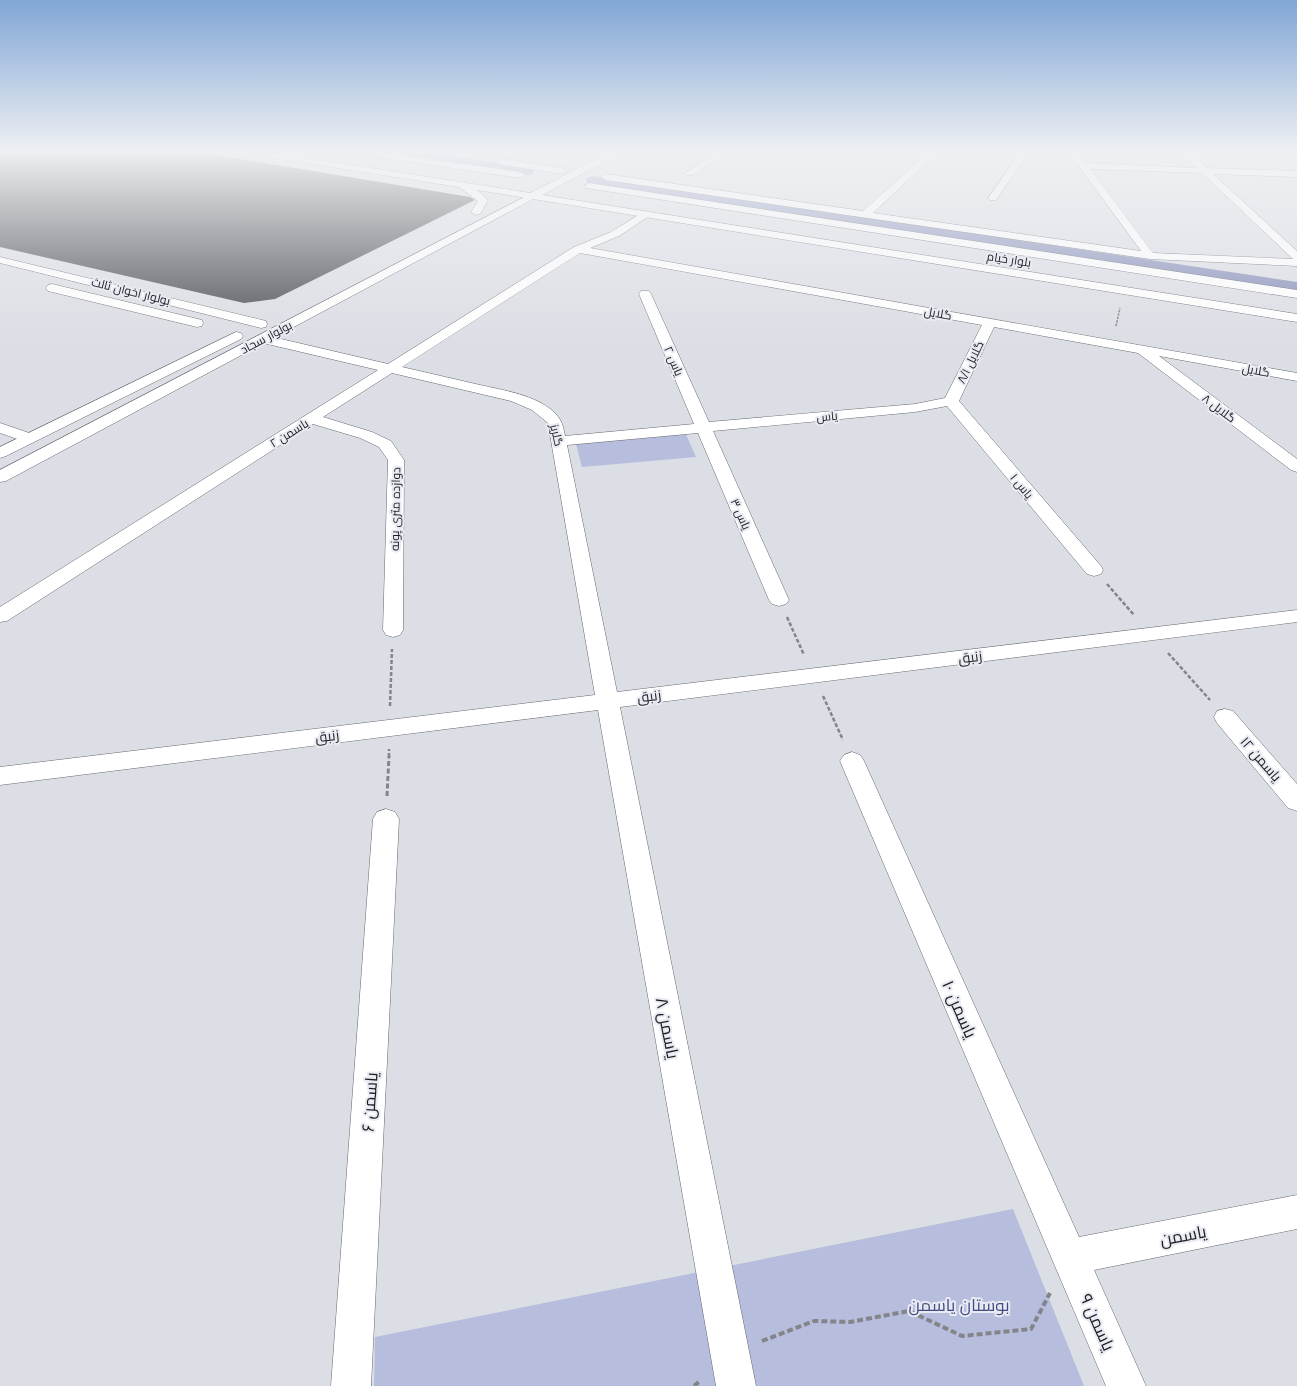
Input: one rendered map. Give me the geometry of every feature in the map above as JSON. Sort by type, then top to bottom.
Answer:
[{"type":"street","name":"بولوار سجاد","points":[[0,477],[264,339],[477,215]]},
{"type":"street","name":"یاسمن ۲","points":[[0,616],[578,249],[615,234],[645,215]]},
{"type":"street","name":"بلوار خیام","points":[[650,215],[1297,318]]},
{"type":"street","name":"بلوار خیام","points":[[736,215],[956,251],[1297,304]]},
{"type":"street","name":"بلوار خیام","points":[[755,215],[1297,294]]},
{"type":"street","points":[[865,215],[1150,256],[1297,263]]},
{"type":"street","points":[[1119,215],[1150,256]]},
{"type":"street","points":[[1252,215],[1297,257]]},
{"type":"street","name":"گلایل","points":[[578,249],[1297,377]]},
{"type":"street","points":[[946,262],[939,258],[939,254],[956,251]]},
{"type":"street","name":"بولوار اخوان ثالث","points":[[0,260],[267,320],[282,329]]},
{"type":"street","points":[[38,285],[207,326]]},
{"type":"street","name":"یاس ۲","points":[[645,294],[704,427]]},
{"type":"street","name":"بولوار سجاد","points":[[0,453],[267,320]]},
{"type":"street","name":"گلایل ۸/۱","points":[[951,401],[990,322]]},
{"type":"street","name":"گلریز","points":[[221,329],[501,394],[538,406],[548,413],[555,422],[607,701]]},
{"type":"street","points":[[282,329],[300,333]]},
{"type":"street","points":[[336,342],[404,360]]},
{"type":"street","name":"گلایل ۸","points":[[1141,349],[1297,467]]},
{"type":"street","name":"یاس","points":[[558,441],[916,408],[951,401]]},
{"type":"street","name":"یاس ۱","points":[[951,401],[1094,570]]},
{"type":"street","name":"دوازده متری پونه","points":[[312,419],[366,435],[385,444],[396,460],[393,630]]},
{"type":"street","name":"یاس ۳","points":[[704,427],[779,600]]},
{"type":"street","points":[[0,428],[29,438]]},
{"type":"street","name":"زنبق","points":[[0,776],[1297,616]]},
{"type":"street","name":"یاسمن ۸","points":[[607,701],[733,1370]]},
{"type":"street","name":"یاسمن ۱۲","points":[[1225,717],[1297,801]]},
{"type":"street","name":"یاسمن ۱۰","points":[[852,761],[1069,1257]]},
{"type":"street","name":"یاسمن ۶","points":[[351,1386],[386,819]]},
{"type":"street","name":"یاسمن","points":[[1069,1257],[1297,1212]]},
{"type":"street","name":"یاسمن ۹","points":[[1069,1257],[1126,1386]]},
{"type":"path","points":[[1111,344],[1120,308]]},
{"type":"path","points":[[694,1386],[733,1370],[814,1321],[850,1322],[909,1311],[962,1336],[1031,1329],[1069,1257]]},
{"type":"green space","points":[[684,430],[696,457],[582,467],[575,440]]},
{"type":"green space","name":"بوستان یاسمن","points":[[1013,1209],[1084,1386],[374,1386],[375,1337]]},
{"type":"building","points":[[0,215],[445,215],[275,299],[244,303],[0,247]]},
{"type":"waterway","points":[[820,215],[1297,287]]}]
